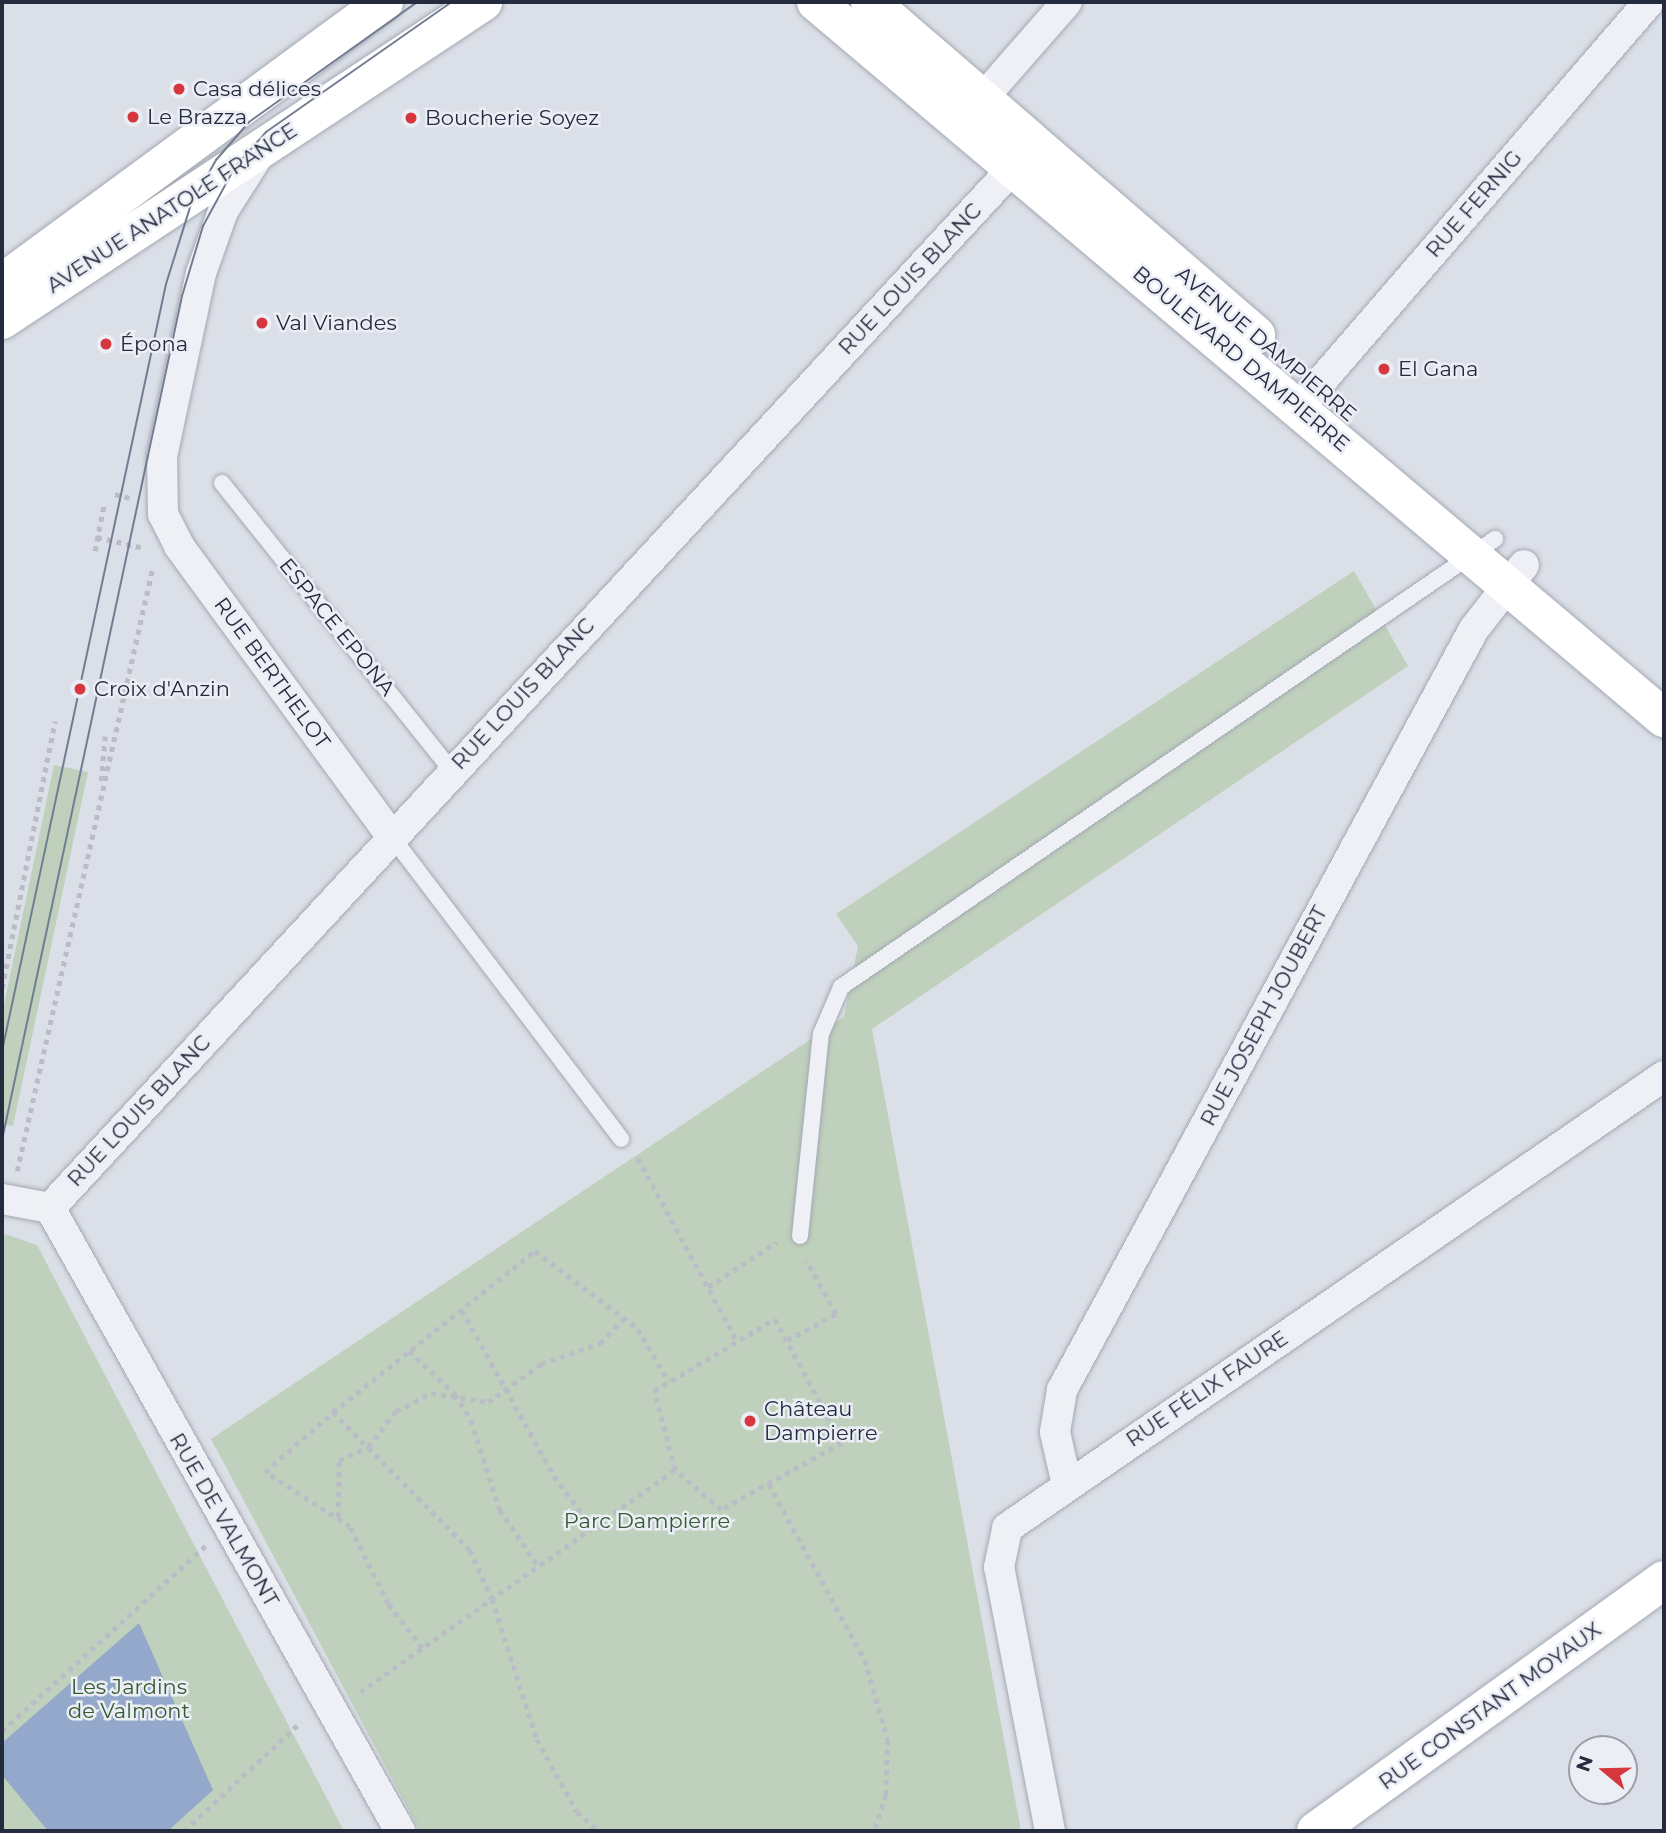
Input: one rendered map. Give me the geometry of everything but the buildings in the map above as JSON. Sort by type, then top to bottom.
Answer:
[{"type":"main road","name":"AVENUE ANATOLE FRANCE","points":[[2,283],[384,2]]},
{"type":"main road","name":"AVENUE ANATOLE FRANCE","points":[[2,320],[483,2]]},
{"type":"main road","name":"BOULEVARD DAMPIERRE","points":[[816,2],[971,112],[1516,574],[1664,719]]},
{"type":"main road","points":[[870,2],[971,112]]},
{"type":"main road","points":[[1516,574],[1664,685]]},
{"type":"main road","name":"RUE CONSTANT MOYAUX","points":[[1316,1831],[1664,1580]]},
{"type":"street","points":[[971,112],[1067,2]]},
{"type":"street","name":"RUE FERNIG","points":[[1308,397],[1649,2]]},
{"type":"street","name":"RUE BERTHELOT","points":[[267,146],[223,211],[201,273],[163,449],[163,514],[179,546],[392,837]]},
{"type":"street","name":"RUE LOUIS BLANC","points":[[50,1208],[1023,156]]},
{"type":"street","name":"RUE JOSEPH JOUBERT","points":[[1067,1485],[1055,1432],[1062,1390],[1474,629],[1516,574]]},
{"type":"street","name":"RUE FÉLIX FAURE","points":[[1051,1831],[998,1553],[1014,1520],[1664,1076]]},
{"type":"street","points":[[6,1200],[50,1208]]},
{"type":"street","name":"RUE DE VALMONT","points":[[50,1208],[226,1526],[330,1704],[400,1831]]},
{"type":"lane","name":"ESPACE EPONA","points":[[222,483],[452,771]]},
{"type":"lane","points":[[800,1231],[821,1034],[841,987],[1483,547]]},
{"type":"lane","name":"RUE BERTHELOT","points":[[392,837],[621,1139]]},
{"type":"path","points":[[94,551],[104,504]]},
{"type":"path","points":[[97,537],[156,551],[113,763],[101,782]]},
{"type":"path","points":[[2,988],[55,721]]},
{"type":"path","points":[[6,1200],[101,782],[105,736]]},
{"type":"path","points":[[621,1139],[737,1341]]},
{"type":"path","points":[[708,1287],[800,1231],[801,1252],[836,1314],[786,1340]]},
{"type":"path","points":[[422,1648],[388,1604],[350,1527],[265,1472],[333,1412],[535,1251],[625,1317],[650,1343],[669,1382]]},
{"type":"path","points":[[462,1310],[510,1391],[554,1476],[593,1528]]},
{"type":"path","points":[[338,1518],[339,1460],[368,1447],[396,1411],[431,1393],[454,1394],[488,1402],[510,1391],[541,1364],[600,1343],[625,1317]]},
{"type":"path","points":[[775,1319],[842,1443],[721,1510],[675,1470],[654,1391],[737,1341],[775,1319]]},
{"type":"path","points":[[409,1351],[454,1394],[483,1452],[500,1510],[538,1566]]},
{"type":"path","points":[[333,1412],[470,1550],[492,1599],[537,1739],[577,1812],[599,1831]]},
{"type":"path","points":[[184,1831],[330,1704],[422,1648],[675,1470]]},
{"type":"path","points":[[769,1483],[865,1660],[888,1740],[886,1795],[874,1831]]},
{"type":"path","points":[[2,1731],[226,1526]]},
{"type":"green space","name":"Parc Dampierre","points":[[1354,571],[1408,666],[872,1029],[1021,1831],[420,1831],[211,1439],[844,1017],[858,946],[836,914]]},
{"type":"green space","points":[[54,765],[88,772],[13,1126],[2,1124],[2,1014]]},
{"type":"green space","name":"Les Jardins de Valmont","points":[[2,1233],[37,1245],[344,1831],[2,1831]]},
{"type":"water","points":[[139,1623],[213,1790],[168,1831],[48,1831],[2,1775],[2,1743]]},
{"type":"tram line","points":[[2,1051],[166,284],[191,204],[216,160],[249,122],[417,2]]},
{"type":"tram line","points":[[2,1140],[182,296],[203,226],[235,167],[266,132],[452,2]]},
{"type":"place","name":"Casa délices","points":[[179,89]]},
{"type":"place","name":"Le Brazza","points":[[133,117]]},
{"type":"place","name":"Boucherie Soyez","points":[[411,118]]},
{"type":"place","name":"Val Viandes","points":[[262,323]]},
{"type":"place","name":"Épona","points":[[106,344]]},
{"type":"place","name":"El Gana","points":[[1384,369]]},
{"type":"place","name":"Croix d'Anzin","points":[[80,689]]},
{"type":"place","name":"Château Dampierre","points":[[750,1421]]}]
